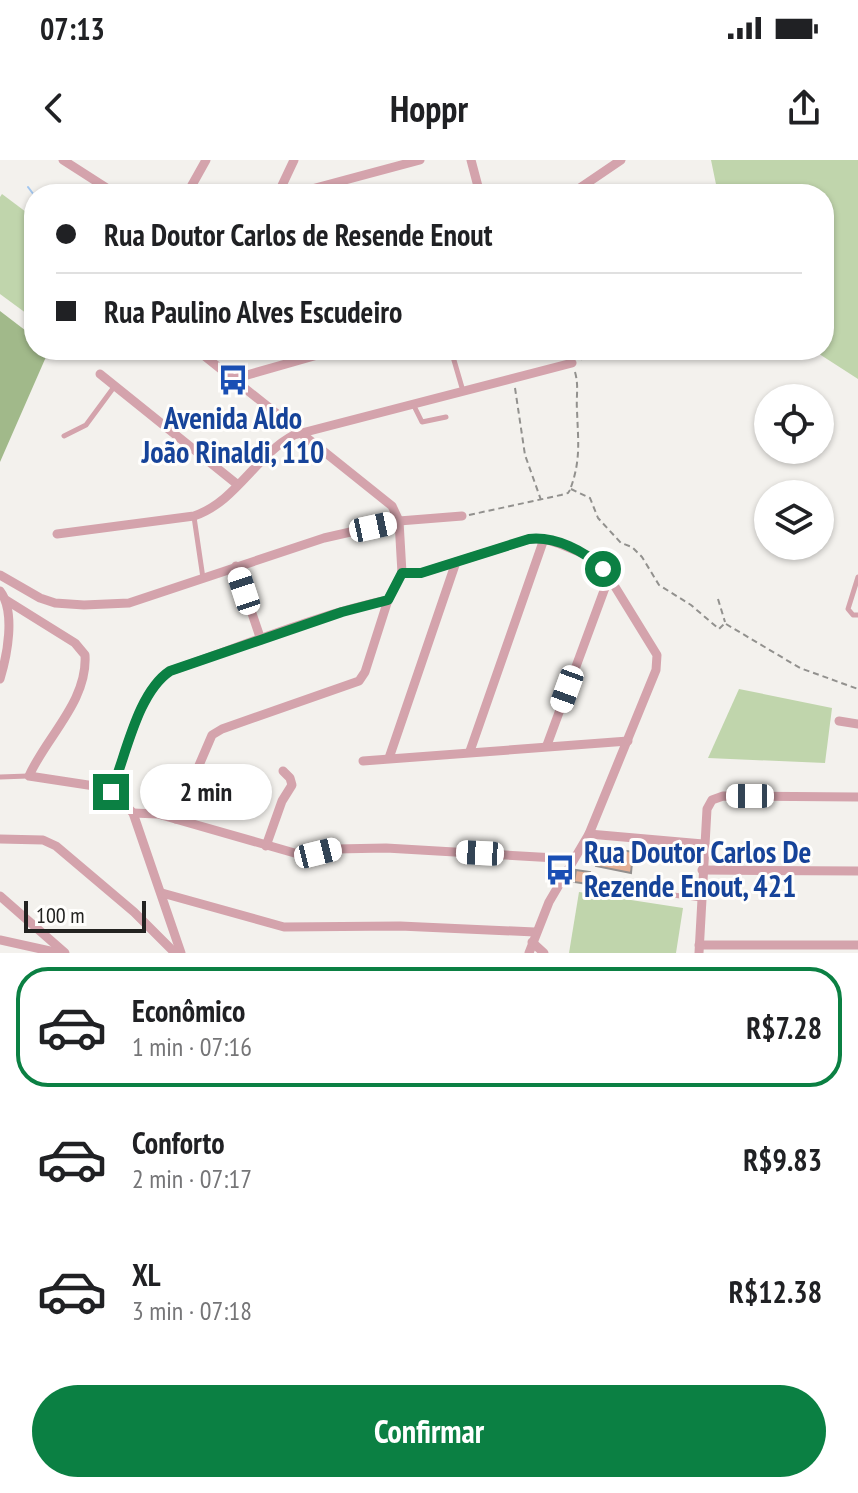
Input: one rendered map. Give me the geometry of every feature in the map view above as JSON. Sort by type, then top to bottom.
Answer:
[{"type":"street","points":[[63,160],[100,184]]},
{"type":"street","points":[[283,184],[294,160]]},
{"type":"street","points":[[345,184],[420,160]]},
{"type":"street","points":[[471,160],[477,184]]},
{"type":"street","points":[[586,184],[621,160]]},
{"type":"street","points":[[192,184],[204,161]]},
{"type":"street","points":[[176,819],[212,735],[359,681],[365,672],[388,600],[402,573],[399,521],[386,500],[209,360]]},
{"type":"street","points":[[233,379],[300,360]]},
{"type":"street","points":[[57,534],[194,516],[214,507],[279,445],[303,433],[572,363]]},
{"type":"street","points":[[100,374],[238,485]]},
{"type":"street","points":[[0,575],[55,603],[129,603],[324,538],[399,521],[462,516]]},
{"type":"street","points":[[402,573],[421,573],[529,539],[544,539],[589,556],[609,577],[658,660],[589,834],[573,859],[529,953]]},
{"type":"street","points":[[470,751],[544,539]]},
{"type":"street","points":[[389,758],[456,562]]},
{"type":"street","points":[[236,566],[261,640]]},
{"type":"street","points":[[547,745],[609,577]]},
{"type":"street","points":[[0,679],[6,647],[3,596]]},
{"type":"street","points":[[3,596],[75,643],[85,655],[84,673],[72,705],[29,776],[88,784],[111,792],[133,813],[162,893],[178,953]]},
{"type":"street","points":[[111,792],[144,703],[157,681],[170,671],[388,600]]},
{"type":"street","points":[[839,721],[858,724]]},
{"type":"street","points":[[363,761],[628,741]]},
{"type":"street","points":[[266,846],[279,808],[292,785],[283,771]]},
{"type":"street","points":[[858,797],[717,797],[707,809],[699,949],[858,945]]},
{"type":"street","points":[[133,813],[176,819],[298,854],[345,848],[386,848],[573,859]]},
{"type":"street","points":[[589,834],[703,844]]},
{"type":"street","points":[[0,839],[43,840],[56,846],[178,953]]},
{"type":"street","points":[[702,870],[858,871]]},
{"type":"street","points":[[162,893],[284,927],[371,925],[534,937]]},
{"type":"street","points":[[0,896],[62,953]]},
{"type":"street","points":[[534,937],[544,953]]},
{"type":"street","points":[[0,940],[62,953]]},
{"type":"lane","points":[[454,360],[463,392]]},
{"type":"lane","points":[[64,436],[86,425],[115,386]]},
{"type":"lane","points":[[414,406],[422,422],[446,417]]},
{"type":"lane","points":[[194,516],[203,578]]},
{"type":"lane","points":[[858,577],[848,609],[853,615],[858,615]]},
{"type":"lane","points":[[0,777],[29,776]]},
{"type":"lane","points":[[646,891],[701,899]]},
{"type":"path","points":[[462,516],[541,500],[568,493],[571,489],[580,454],[576,405],[579,388],[572,363]]},
{"type":"path","points":[[514,379],[525,455],[541,500]]},
{"type":"path","points":[[571,489],[590,498],[598,518],[621,543],[632,547],[642,557],[659,585],[691,605],[719,629],[725,623]]},
{"type":"path","points":[[718,599],[725,623],[800,668],[858,689]]},
{"type":"green space","points":[[711,160],[858,160],[858,379],[829,360],[834,360],[834,184],[716,184]]},
{"type":"green space","points":[[2,194],[24,210],[24,312],[0,294]]},
{"type":"green space","points":[[0,311],[24,329],[24,360],[45,360],[0,462]]},
{"type":"green space","points":[[739,689],[832,708],[825,763],[708,758]]},
{"type":"green space","points":[[579,892],[683,908],[676,953],[569,953]]},
{"type":"building","points":[[598,846],[633,852],[631,873],[596,866]]},
{"type":"building","points":[[576,870],[590,872],[588,884],[574,882]]},
{"type":"place","name":"Avenida Aldo João Rinaldi, 110","points":[[233,380]]},
{"type":"place","name":"Rua Doutor Carlos De Rezende Enout, 421","points":[[560,870]]},
{"type":"route","points":[[111,792],[144,703],[153,685],[170,671],[342,612],[388,600],[402,573],[421,573],[529,539],[544,539],[573,548],[589,556],[603,569]]}]
